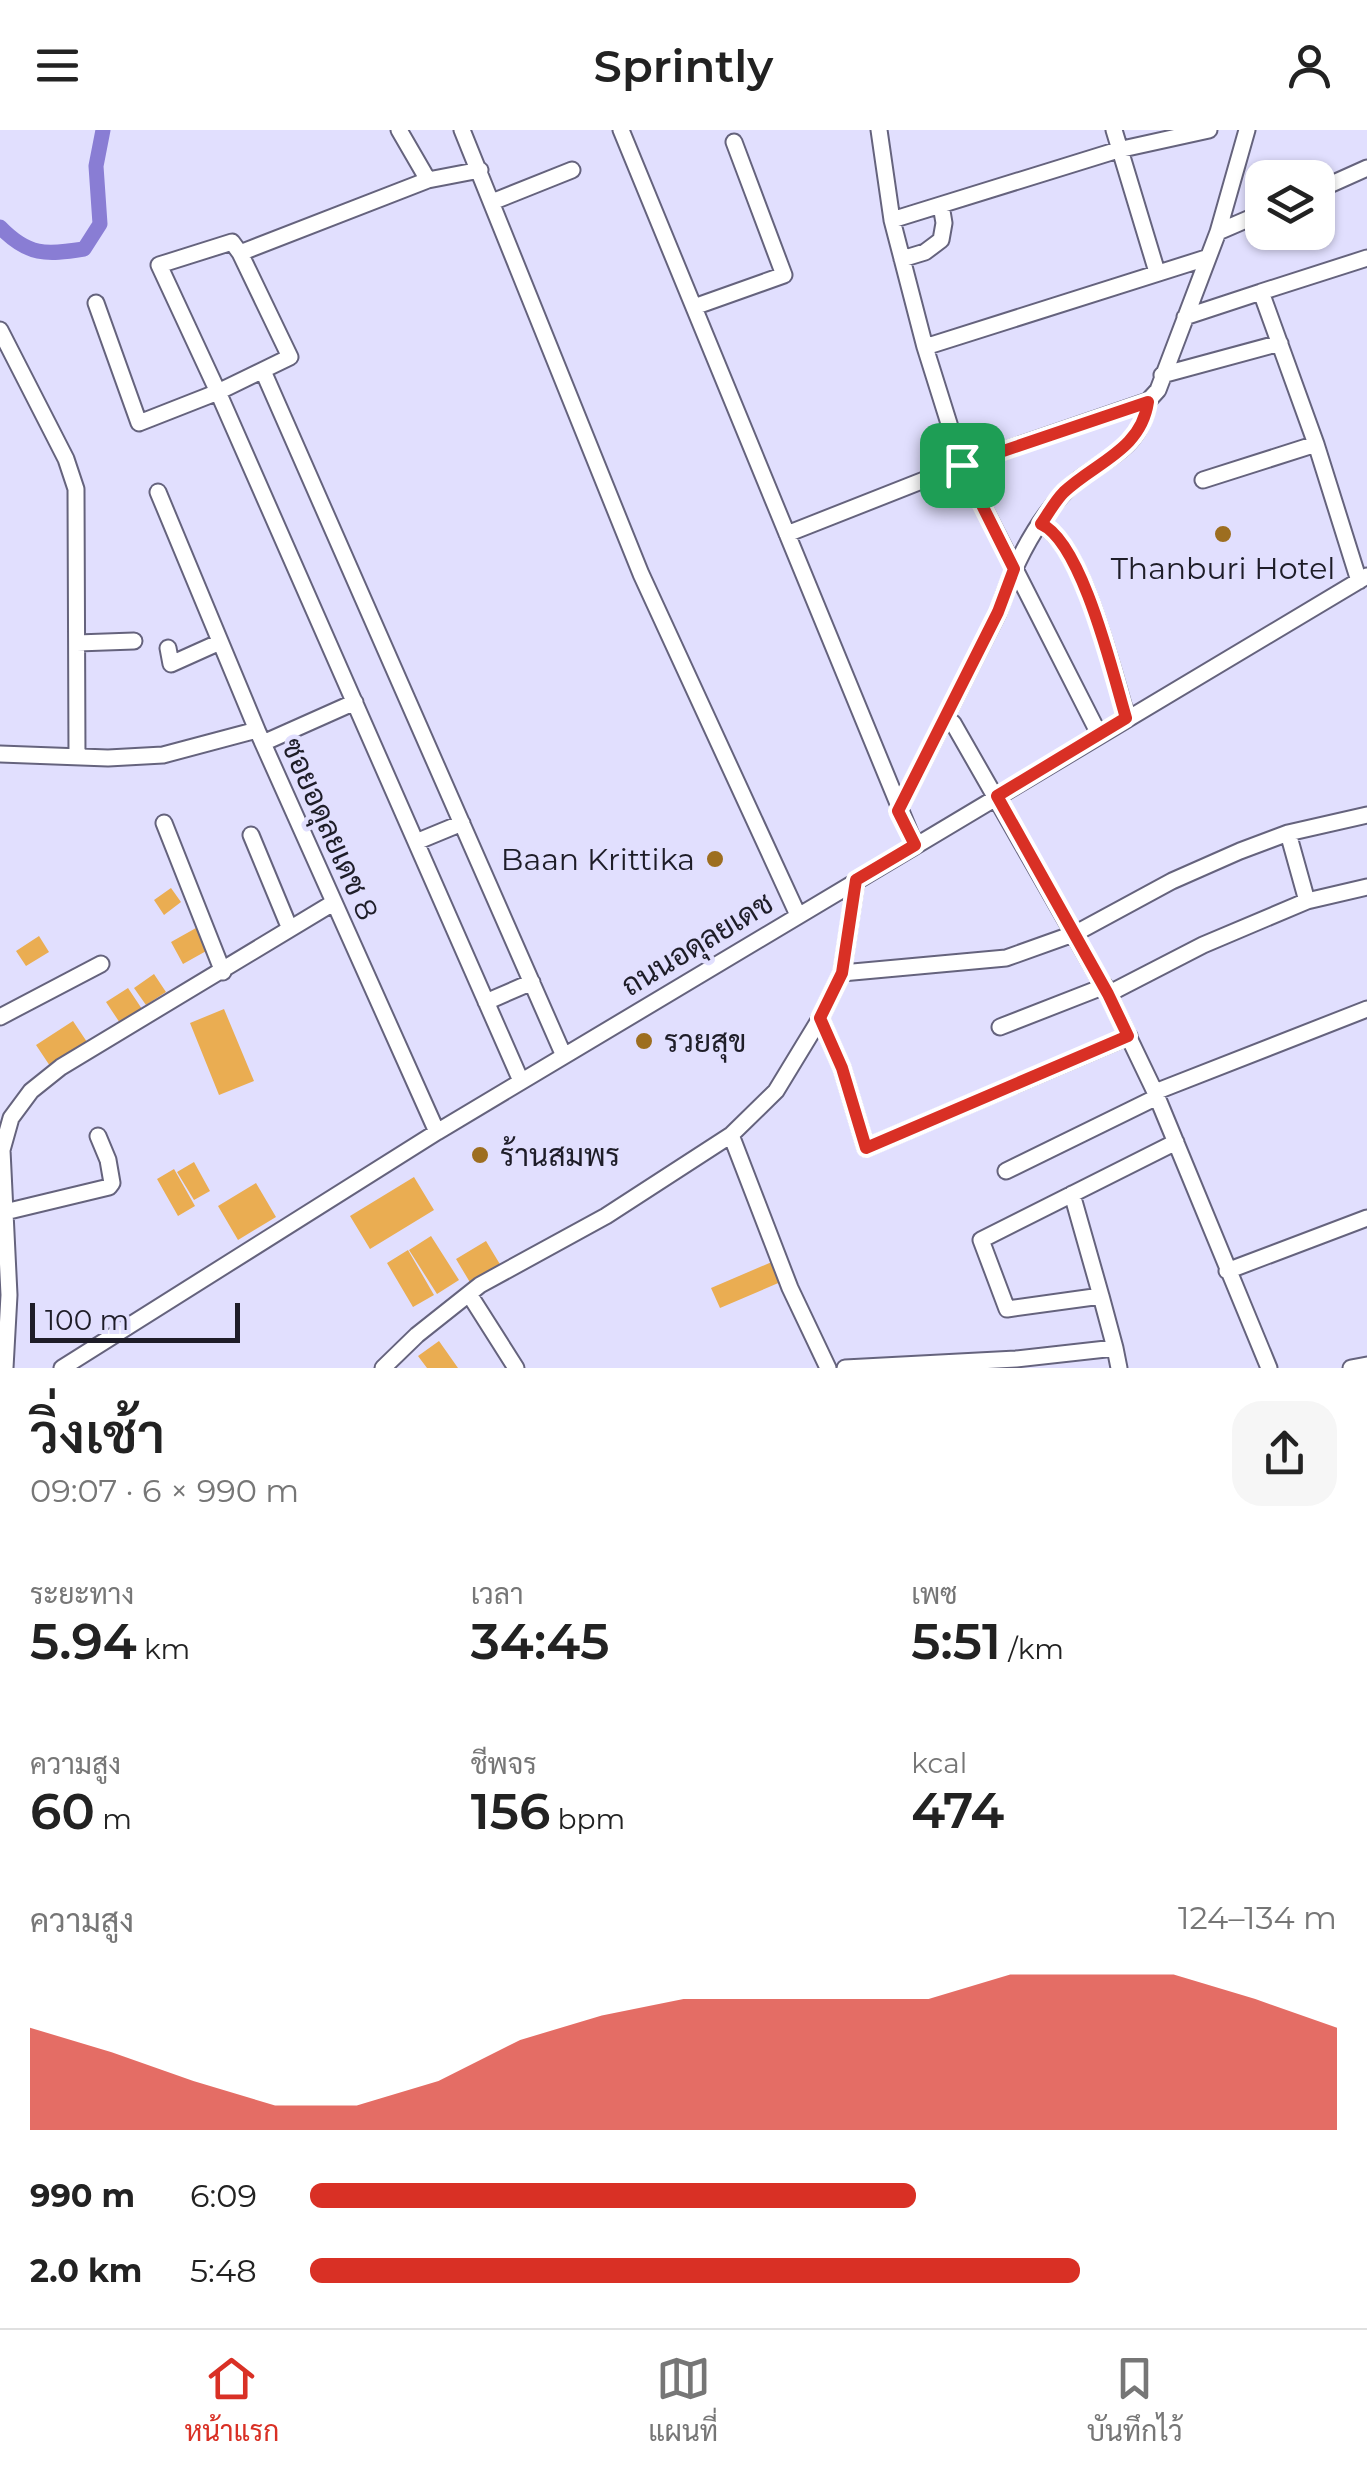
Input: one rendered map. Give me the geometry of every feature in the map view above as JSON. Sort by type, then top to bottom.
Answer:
[{"type":"street","points":[[399,130],[428,180]]},
{"type":"street","points":[[462,130],[641,574],[798,915]]},
{"type":"street","points":[[621,130],[915,845]]},
{"type":"street","points":[[879,130],[892,220],[962,465],[1099,734]]},
{"type":"street","points":[[1114,130],[1157,272]]},
{"type":"street","points":[[892,220],[1118,150],[1210,130]]},
{"type":"street","points":[[898,811],[998,612],[1014,569],[1041,524],[1062,494],[1132,442],[1141,428],[1218,232],[1246,130]]},
{"type":"street","points":[[694,308],[784,275],[734,142]]},
{"type":"street","points":[[1335,182],[1367,168]]},
{"type":"street","points":[[240,253],[428,180],[480,170]]},
{"type":"street","points":[[492,202],[572,170]]},
{"type":"street","points":[[902,259],[925,252],[941,240],[941,205]]},
{"type":"street","points":[[1218,232],[1245,220]]},
{"type":"street","points":[[96,303],[139,423],[218,392],[290,357],[240,253],[232,242],[159,265],[218,392],[521,1082]]},
{"type":"street","points":[[925,346],[1206,258]]},
{"type":"street","points":[[1185,317],[1367,258]]},
{"type":"street","points":[[1261,292],[1363,578]]},
{"type":"street","points":[[0,330],[66,458],[76,489],[77,757]]},
{"type":"street","points":[[1162,375],[1280,343]]},
{"type":"street","points":[[263,371],[564,1056]]},
{"type":"street","points":[[788,534],[962,465],[1148,402]]},
{"type":"street","points":[[1203,480],[1316,444]]},
{"type":"street","points":[[158,492],[260,736],[355,702]]},
{"type":"street","points":[[1041,524],[1060,538],[1082,578],[1126,718]]},
{"type":"street","name":"ถนนอดุลยเดช","points":[[62,1368],[436,1132],[1363,578]]},
{"type":"street","points":[[77,643],[134,640]]},
{"type":"street","points":[[168,648],[171,664],[220,642]]},
{"type":"street","points":[[953,723],[1106,990],[1156,1094],[1270,1368]]},
{"type":"street","name":"ซอยอดุลยเดช 8","points":[[0,754],[163,755],[260,736],[436,1132]]},
{"type":"street","points":[[842,973],[1006,958],[1076,933],[1240,850],[1288,833],[1367,815]]},
{"type":"street","points":[[164,822],[223,972]]},
{"type":"street","points":[[416,842],[462,823]]},
{"type":"street","points":[[1288,833],[1307,901]]},
{"type":"street","points":[[251,836],[290,929]]},
{"type":"street","points":[[382,1368],[401,1362],[470,1294],[606,1216],[731,1135],[776,1091],[842,973],[856,880]]},
{"type":"street","points":[[1000,1027],[1106,990],[1307,901],[1367,886]]},
{"type":"street","points":[[5,1368],[9,1295],[2,1150],[10,1118],[31,1091],[62,1066],[332,903]]},
{"type":"street","points":[[0,1017],[101,964]]},
{"type":"street","points":[[486,1002],[532,982]]},
{"type":"street","points":[[1006,1170],[1156,1094],[1367,1009]]},
{"type":"street","points":[[820,1018],[842,1068],[866,1148],[1128,1036]]},
{"type":"street","points":[[731,1135],[790,1288],[828,1368]]},
{"type":"street","points":[[5,1212],[108,1187],[112,1183],[111,1170],[98,1136]]},
{"type":"street","points":[[1101,1296],[1006,1309],[981,1240],[1176,1142]]},
{"type":"street","points":[[1072,1194],[1119,1368]]},
{"type":"street","points":[[1228,1271],[1367,1218]]},
{"type":"street","points":[[470,1294],[516,1368]]},
{"type":"street","points":[[845,1368],[996,1360],[1115,1348]]},
{"type":"street","points":[[1352,1368],[1367,1364]]},
{"type":"building","points":[[171,888],[181,902],[164,915],[154,900]]},
{"type":"building","points":[[196,928],[208,950],[183,964],[171,942]]},
{"type":"building","points":[[39,936],[49,952],[26,966],[16,951]]},
{"type":"building","points":[[154,974],[166,992],[146,1005],[134,988]]},
{"type":"building","points":[[128,988],[142,1009],[120,1023],[106,1002]]},
{"type":"building","points":[[224,1009],[254,1081],[219,1095],[190,1023]]},
{"type":"building","points":[[73,1021],[87,1042],[50,1066],[36,1045]]},
{"type":"building","points":[[194,1162],[210,1191],[194,1200],[177,1172]]},
{"type":"building","points":[[174,1169],[195,1206],[178,1216],[157,1179]]},
{"type":"building","points":[[414,1177],[434,1210],[370,1249],[350,1216]]},
{"type":"building","points":[[256,1183],[276,1217],[238,1240],[218,1206]]},
{"type":"building","points":[[431,1236],[459,1280],[437,1294],[409,1250]]},
{"type":"building","points":[[486,1241],[501,1266],[471,1284],[456,1259]]},
{"type":"building","points":[[408,1250],[434,1295],[413,1307],[387,1263]]},
{"type":"building","points":[[774,1261],[783,1281],[720,1308],[711,1288]]},
{"type":"building","points":[[439,1341],[458,1368],[427,1368],[418,1356]]},
{"type":"waterway","points":[[0,227],[20,244],[38,251],[84,249],[100,224],[96,166],[103,130]]},
{"type":"place","name":"Thanburi Hotel","points":[[1223,534]]},
{"type":"place","name":"Baan Krittika","points":[[715,859]]},
{"type":"place","name":"รวยสุข","points":[[644,1041]]},
{"type":"place","name":"ร้านสมพร","points":[[480,1155]]},
{"type":"route","points":[[1148,402],[1141,428],[1132,442],[1062,494],[1041,524],[1060,538],[1082,578],[1126,718],[997,796],[1076,933],[1128,1036],[866,1148],[842,1068],[820,1018],[842,973],[856,880],[915,845],[898,811],[998,612],[1014,569],[962,465],[1148,402]]}]
